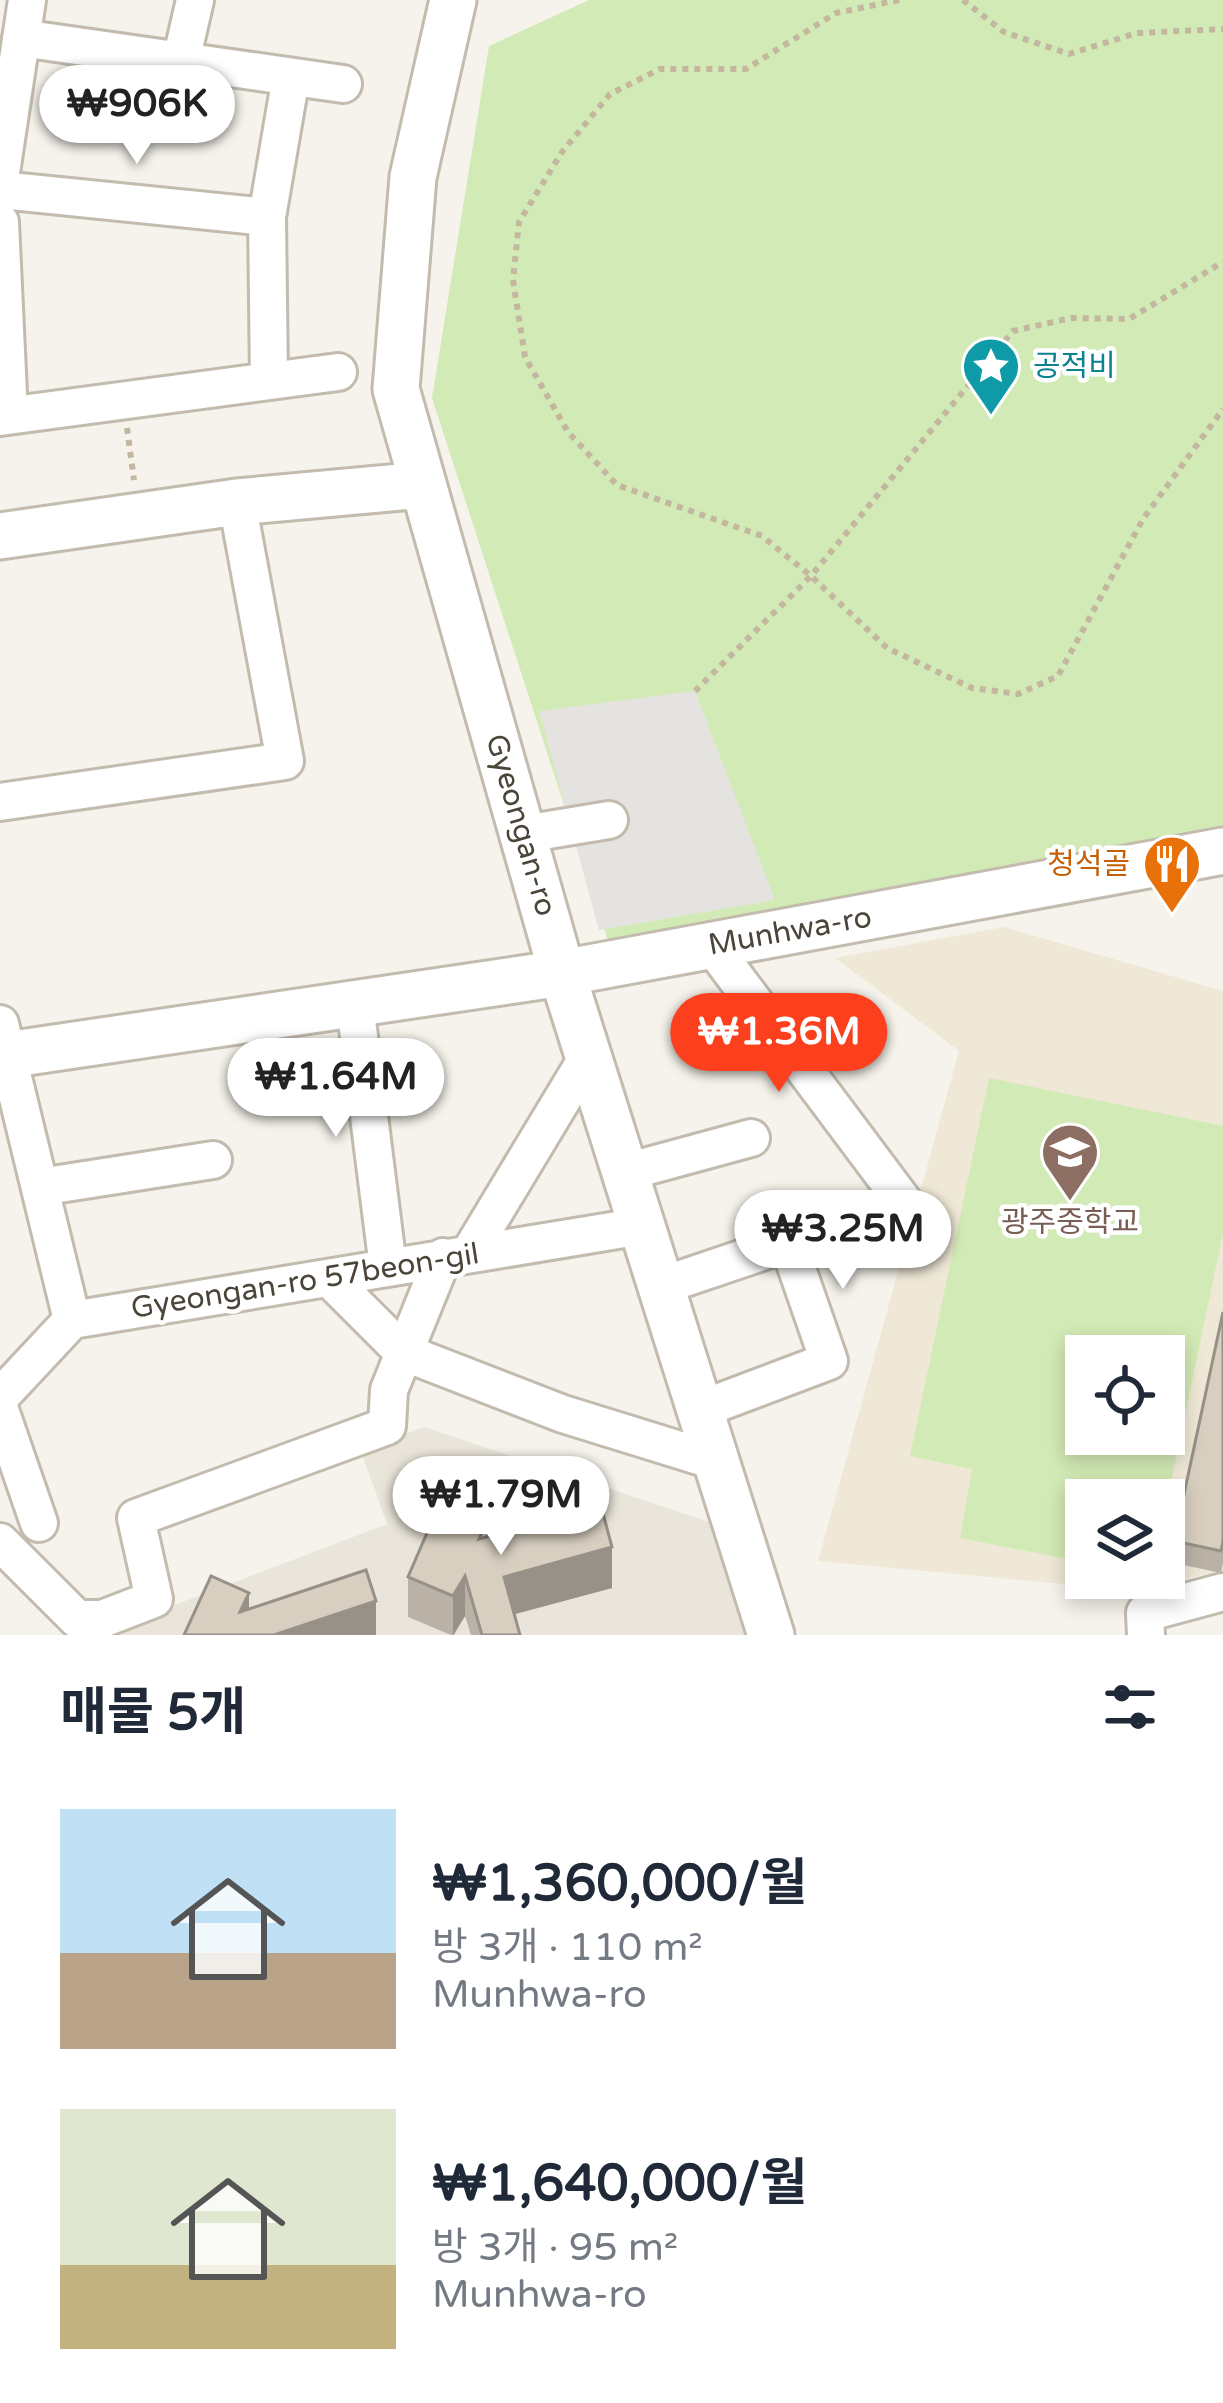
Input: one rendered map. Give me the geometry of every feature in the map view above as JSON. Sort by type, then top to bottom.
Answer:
[{"type":"street","points":[[0,179],[28,0]]},
{"type":"street","points":[[182,61],[194,0]]},
{"type":"street","name":"Gyeongan-ro","points":[[453,0],[413,177],[396,388],[562,974],[771,1635]]},
{"type":"street","points":[[21,38],[343,84]]},
{"type":"street","points":[[268,381],[267,217],[291,77]]},
{"type":"street","points":[[0,190],[267,217]]},
{"type":"street","points":[[0,222],[5,416],[338,372]]},
{"type":"street","points":[[0,536],[237,502],[423,485]]},
{"type":"street","points":[[0,802],[285,761],[237,502]]},
{"type":"street","points":[[524,834],[609,820]]},
{"type":"street","name":"Munhwa-ro","points":[[72,1320],[3,1045],[356,1005],[562,974],[1223,851]]},
{"type":"street","points":[[712,946],[903,1202]]},
{"type":"street","points":[[356,1005],[388,1268]]},
{"type":"street","points":[[0,1542],[77,1619],[102,1619],[154,1600],[136,1518],[387,1426],[389,1390],[403,1352],[456,1255],[589,1055]]},
{"type":"street","points":[[626,1172],[751,1138]]},
{"type":"street","points":[[40,1186],[212,1160]]},
{"type":"street","name":"Gyeongan-ro 57beon-gil","points":[[72,1320],[642,1226]]},
{"type":"street","points":[[661,1286],[788,1244],[829,1361],[699,1410]]},
{"type":"street","points":[[330,1279],[403,1352],[563,1414],[715,1461]]},
{"type":"street","points":[[0,1397],[72,1320]]},
{"type":"street","points":[[0,1410],[39,1523]]},
{"type":"street","points":[[1146,1635],[1144,1613],[1223,1592]]},
{"type":"path","points":[[899,0],[836,13],[746,69],[661,69],[610,94],[562,152],[519,222],[514,280],[526,357],[568,432],[617,485],[763,536],[887,649],[972,688],[1018,694],[1058,676],[1143,519],[1223,409]]},
{"type":"path","points":[[963,0],[1004,32],[1069,54],[1137,33],[1223,29]]},
{"type":"path","points":[[694,691],[811,576],[1013,332],[1071,318],[1130,320],[1223,262]]},
{"type":"path","points":[[124,400],[138,516]]},
{"type":"shaded area","points":[[695,691],[775,900],[599,930],[539,711]]},
{"type":"shaded area","name":"광주중학교","points":[[1004,927],[1223,991],[1223,1571],[1185,1579],[1185,1479],[1065,1479],[1065,1584],[818,1561],[959,1051],[835,958]]},
{"type":"shaded area","points":[[424,1427],[715,1524],[748,1635],[96,1635],[387,1524],[361,1451]]},
{"type":"green space","points":[[589,0],[1223,0],[1223,839],[615,962],[432,398],[489,46]]},
{"type":"green space","points":[[989,1078],[1223,1126],[1223,1233],[1185,1415],[1185,1335],[1065,1335],[1065,1455],[1177,1455],[1172,1479],[1065,1479],[1065,1559],[960,1538],[972,1469],[910,1456]]},
{"type":"building","points":[[1223,1312],[1221,1551],[1185,1543],[1185,1490]]},
{"type":"building","points":[[439,1505],[485,1525],[479,1539],[601,1506],[612,1547],[504,1577],[520,1635],[482,1635],[465,1576],[453,1596],[408,1577]]},
{"type":"building","points":[[366,1570],[376,1601],[274,1635],[184,1635],[211,1576],[249,1593],[240,1612]]},
{"type":"place","name":"공적비","points":[[991,417]]},
{"type":"place","name":"청석골","points":[[1172,915]]},
{"type":"place","name":"광주중학교","points":[[1070,1203]]}]
